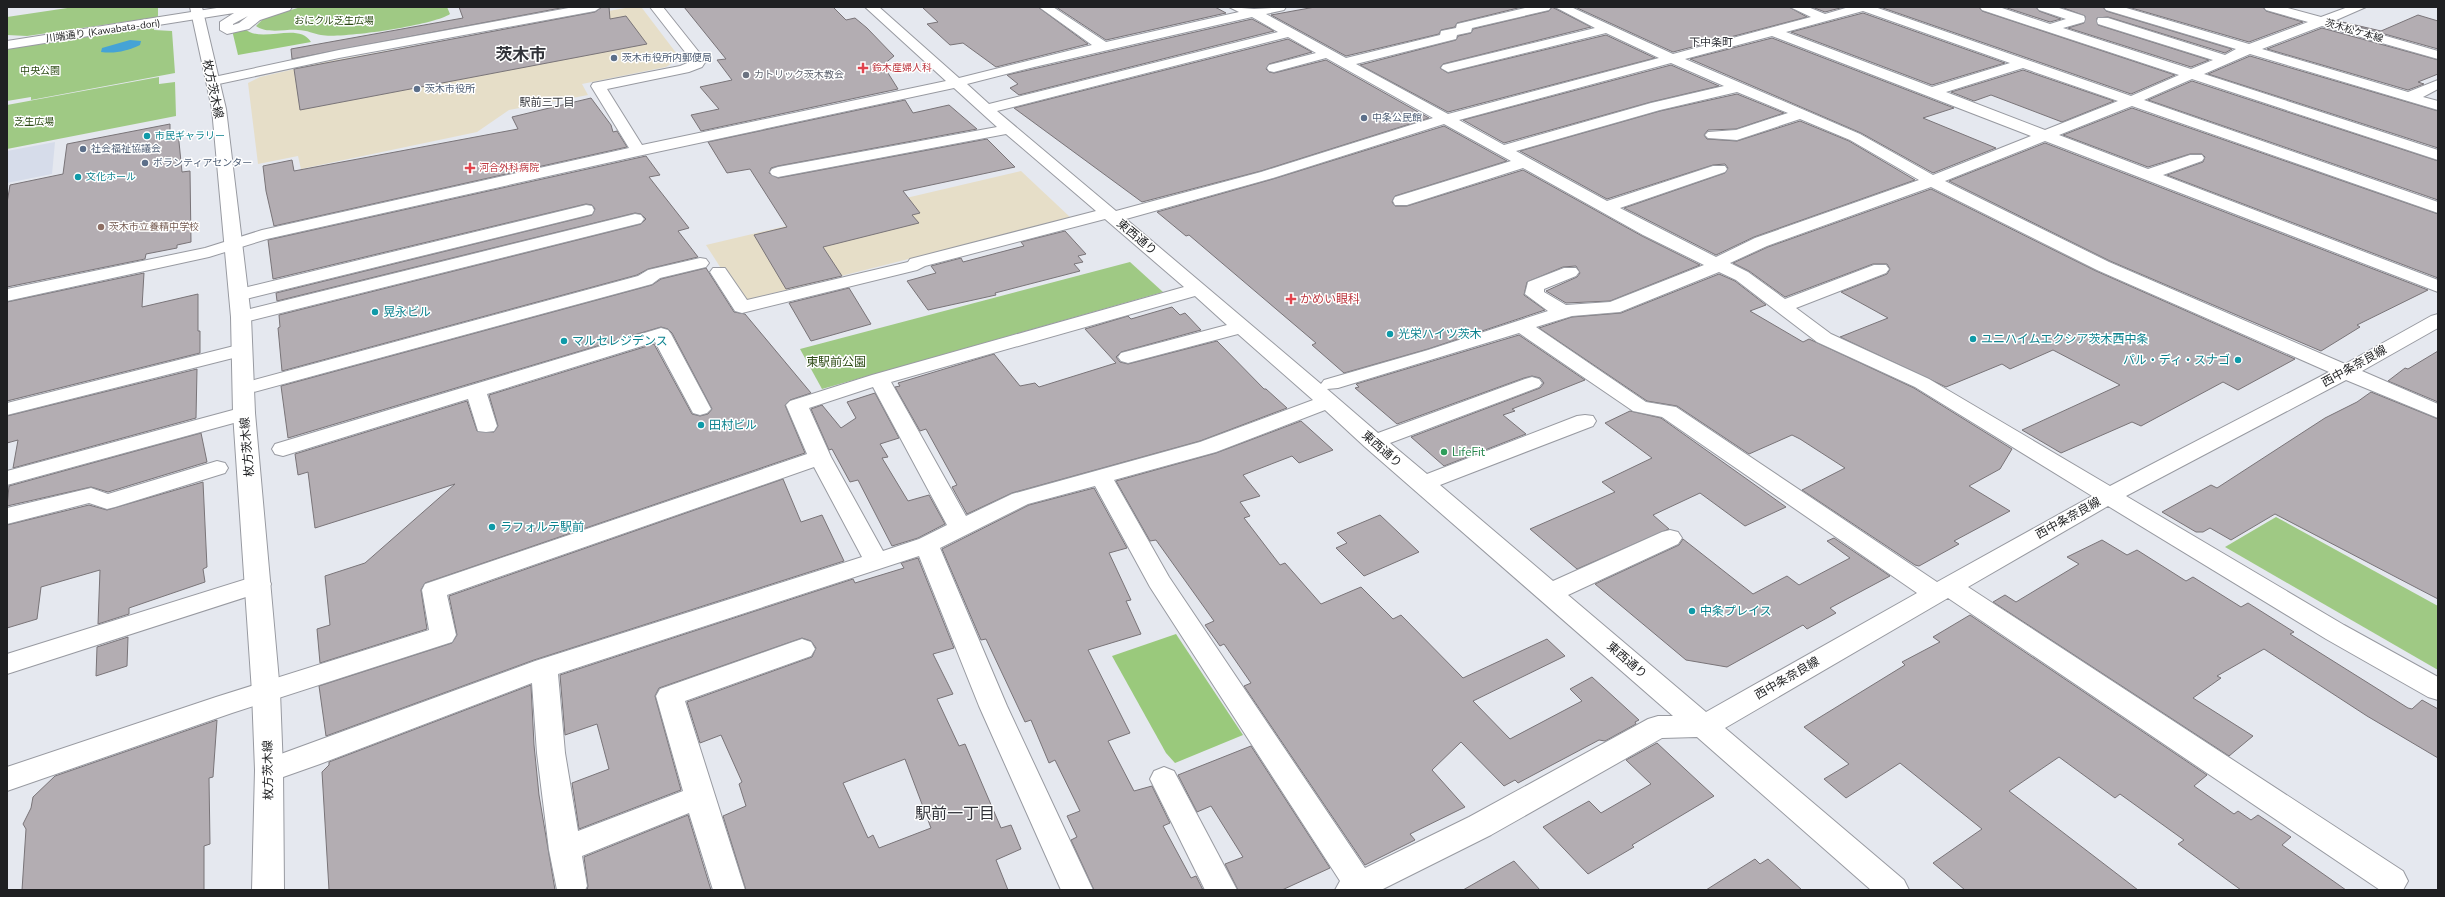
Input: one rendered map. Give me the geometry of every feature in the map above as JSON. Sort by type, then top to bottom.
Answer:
[{"type":"street","name":"川端通り (Kawabata-dori)","points":[[7,45],[197,11],[247,7]]},
{"type":"street","points":[[275,7],[244,13],[226,22],[227,30],[244,26],[255,17],[286,7]]},
{"type":"street","points":[[214,81],[333,55],[595,7]]},
{"type":"street","points":[[638,151],[598,86],[684,70],[697,64],[699,61],[656,7]]},
{"type":"street","name":"東西通り","points":[[871,7],[1009,129],[1112,215],[1241,327],[1330,393],[1373,442],[1893,890]]},
{"type":"street","points":[[1045,7],[1104,47]]},
{"type":"street","points":[[1235,7],[1254,13],[1649,231],[1718,263],[1742,276],[1824,338],[1922,383],[2335,632],[2438,690]]},
{"type":"street","points":[[7,295],[209,252],[262,235],[638,151],[958,83],[1104,47],[1280,7]]},
{"type":"street","points":[[1343,63],[1451,36],[1446,34],[1466,29],[1462,27],[1545,7]]},
{"type":"street","points":[[1561,7],[1672,58],[1855,137],[1932,181],[2103,266],[2347,371],[2438,412]]},
{"type":"street","points":[[1796,7],[1825,18]]},
{"type":"street","points":[[1986,7],[2438,155]]},
{"type":"street","points":[[2043,7],[2079,19],[2050,28]]},
{"type":"street","points":[[2110,7],[2438,106]]},
{"type":"street","name":"茨木松ケ本線","points":[[2270,7],[2438,55]]},
{"type":"street","points":[[269,770],[318,754],[544,668],[927,545],[960,527],[1020,499],[1102,478],[1208,448],[1330,393],[1522,326],[1563,312],[1613,308],[1712,268],[1718,263],[1761,242],[1932,181],[2133,100],[2224,59],[2360,7]]},
{"type":"street","points":[[719,272],[742,307],[917,265],[916,263],[1267,175],[1445,119],[1775,32],[1859,8],[2133,100],[2438,208]]},
{"type":"street","points":[[1574,13],[1592,9]]},
{"type":"street","name":"枚方茨木線","points":[[197,11],[202,24],[204,48],[214,81],[234,244],[240,317],[244,413],[259,584],[266,692],[269,770],[268,890]]},
{"type":"street","points":[[2102,21],[2224,59]]},
{"type":"street","points":[[1448,68],[1607,29]]},
{"type":"street","points":[[1775,32],[2438,286]]},
{"type":"street","points":[[986,108],[1187,60],[1289,33]]},
{"type":"street","points":[[1274,68],[1327,54]]},
{"type":"street","points":[[1932,92],[2024,63]]},
{"type":"street","points":[[2410,97],[2438,84]]},
{"type":"street","points":[[1502,150],[1656,106],[1739,87]]},
{"type":"street","points":[[1713,135],[1737,135],[1801,114]]},
{"type":"street","points":[[778,172],[1009,129]]},
{"type":"street","points":[[2147,175],[2196,158]]},
{"type":"street","points":[[1401,201],[1525,162]]},
{"type":"street","points":[[1606,207],[1719,170]]},
{"type":"street","points":[[238,295],[586,210]]},
{"type":"street","points":[[240,317],[634,219]]},
{"type":"street","points":[[243,389],[645,280],[654,274],[700,263]]},
{"type":"street","points":[[1782,307],[1880,269]]},
{"type":"street","points":[[1563,312],[1534,294],[1535,286],[1570,272]]},
{"type":"street","points":[[876,561],[820,457],[797,405],[879,379],[1198,289]]},
{"type":"street","name":"西中条奈良線","points":[[1704,726],[2110,495],[2347,371],[2438,320]]},
{"type":"street","points":[[1522,326],[1640,407],[1687,415],[1942,590],[2392,881]]},
{"type":"street","points":[[1128,357],[1241,327]]},
{"type":"street","points":[[283,449],[660,334],[700,409]]},
{"type":"street","points":[[7,408],[242,350]]},
{"type":"street","points":[[879,379],[960,527]]},
{"type":"street","points":[[1373,442],[1532,383]]},
{"type":"street","points":[[476,390],[486,426]]},
{"type":"street","points":[[7,478],[244,413]]},
{"type":"street","points":[[1422,484],[1585,421]]},
{"type":"street","points":[[7,779],[266,692],[443,635],[434,590],[820,457]]},
{"type":"street","points":[[7,516],[91,495],[107,502],[217,468]]},
{"type":"street","points":[[1102,478],[1159,581],[1356,888],[1480,826],[1658,727],[1704,726]]},
{"type":"street","points":[[1550,593],[1670,538]]},
{"type":"street","points":[[927,545],[993,706],[1077,890]]},
{"type":"street","points":[[7,664],[259,584]]},
{"type":"street","points":[[729,890],[699,797],[670,696],[802,649]]},
{"type":"street","points":[[544,668],[551,753],[564,850],[571,886]]},
{"type":"street","points":[[1164,779],[1221,890]]},
{"type":"street","points":[[564,850],[699,797]]},
{"type":"shaded area","name":"茨木市役所","points":[[631,7],[642,8],[680,58],[666,67],[582,84],[588,95],[509,110],[477,132],[301,169],[298,156],[258,164],[248,83],[260,77],[325,62]]},
{"type":"shaded area","points":[[55,142],[52,174],[7,183],[7,151]]},
{"type":"shaded area","points":[[1021,171],[1071,218],[742,301],[706,245]]},
{"type":"green space","points":[[74,7],[158,7],[158,17],[27,36],[7,35],[7,17]]},
{"type":"green space","name":"おにクル芝生広場","points":[[301,7],[447,7],[450,14],[408,27],[332,36],[301,30],[271,31],[256,26],[264,18]]},
{"type":"green space","name":"中央公園","points":[[154,27],[154,30],[172,31],[175,73],[31,100],[31,97],[7,101],[7,49]]},
{"type":"green space","points":[[244,28],[251,33],[259,34],[297,33],[305,36],[311,42],[238,55],[232,30]]},
{"type":"green space","name":"芝生広場","points":[[159,77],[159,84],[175,82],[176,116],[7,149],[7,105]]},
{"type":"green space","name":"東駅前公園","points":[[1130,262],[1163,292],[822,389],[800,349]]},
{"type":"green space","points":[[2276,517],[2438,606],[2438,670],[2225,547]]},
{"type":"green space","points":[[1176,634],[1243,735],[1175,763],[1166,753],[1112,656]]},
{"type":"water","points":[[130,40],[141,41],[140,45],[121,52],[101,52],[102,48]]},
{"type":"building","points":[[459,7],[566,7],[292,59],[291,49],[463,18]]},
{"type":"building","points":[[602,7],[609,7],[610,19],[626,16],[647,44],[300,110],[294,69],[595,12]]},
{"type":"building","points":[[684,7],[833,7],[846,20],[855,18],[867,28],[894,56],[883,65],[898,89],[701,131],[691,115],[719,109],[700,87],[732,80],[717,60],[726,59]]},
{"type":"building","points":[[922,7],[1038,7],[1088,44],[996,67],[963,43],[950,45],[927,24],[938,22]]},
{"type":"building","points":[[1056,7],[1215,7],[1226,13],[1106,40]]},
{"type":"building","points":[[1315,7],[1522,7],[1457,23],[1455,27],[1441,30],[1439,34],[1346,56],[1271,15]]},
{"type":"building","points":[[1552,7],[1591,27],[1443,64],[1440,68],[1448,73],[1606,35],[1655,58],[1448,112],[1360,65],[1456,40],[1458,36],[1471,33],[1473,29],[1549,11]]},
{"type":"building","points":[[1575,7],[1789,7],[1807,17],[1673,52]]},
{"type":"building","points":[[1812,7],[1844,7],[1825,12]]},
{"type":"building","points":[[1880,7],[1979,7],[1982,11],[2175,75],[2131,94]]},
{"type":"building","points":[[2004,7],[2036,7],[2039,11],[2061,19],[2050,22]]},
{"type":"building","points":[[2061,7],[2103,7],[2106,11],[2232,49],[2225,53],[2108,17],[2097,18],[2098,25],[2209,60],[2191,67],[2068,28],[2084,23],[2085,16]]},
{"type":"building","points":[[2128,7],[2263,7],[2266,11],[2303,22],[2249,42]]},
{"type":"building","points":[[1863,13],[2005,63],[1932,85],[1791,32]]},
{"type":"building","points":[[2418,15],[2438,21],[2438,49],[2338,21],[2381,31]]},
{"type":"building","points":[[1252,19],[1274,31],[1019,95],[1010,88],[1018,84],[1007,75]]},
{"type":"building","points":[[2322,28],[2438,60],[2438,74],[2418,82],[2424,84],[2408,90],[2267,49]]},
{"type":"building","points":[[1772,38],[1954,108],[1923,118],[1996,148],[1933,173],[1861,133],[1690,59]]},
{"type":"building","points":[[1288,39],[1312,52],[1269,64],[1266,69],[1269,72],[1274,73],[1326,60],[1429,118],[1261,171],[1142,202],[1014,108]]},
{"type":"building","points":[[2250,56],[2438,111],[2438,148],[2208,74]]},
{"type":"building","points":[[1671,65],[1719,86],[1651,102],[1504,143],[1463,120]]},
{"type":"building","points":[[2023,70],[2114,101],[2062,122],[1991,95],[1974,101],[1951,92]]},
{"type":"building","points":[[2192,81],[2438,161],[2438,200],[2148,100]]},
{"type":"building","points":[[1737,94],[1784,113],[1736,129],[1708,130],[1704,135],[1707,139],[1737,141],[1800,121],[1849,141],[1915,180],[1754,237],[1716,255],[1624,208],[1725,173],[1728,168],[1725,164],[1713,165],[1607,199],[1520,151],[1660,111]]},
{"type":"building","points":[[591,98],[611,125],[613,132],[617,131],[627,147],[274,226],[266,191],[263,166],[292,160],[294,171],[518,129],[512,117]]},
{"type":"building","points":[[905,100],[913,113],[949,105],[977,129],[778,166],[771,168],[769,173],[778,178],[987,139],[1015,167],[903,191],[920,213],[912,215],[919,223],[823,247],[842,276],[786,289],[754,235],[787,227],[750,169],[727,173],[708,142]]},
{"type":"building","points":[[2132,108],[2438,214],[2438,278],[2167,175],[2203,162],[2205,157],[2202,154],[2190,154],[2148,167],[2063,135]]},
{"type":"building","name":"茨木市立養精中学校","points":[[170,124],[170,134],[178,132],[182,172],[190,171],[191,242],[177,245],[177,248],[146,254],[145,259],[7,287],[7,203],[10,185],[63,174],[67,144]]},
{"type":"building","points":[[1444,126],[1507,161],[1395,196],[1392,202],[1395,206],[1407,206],[1523,170],[1642,236],[1700,265],[1610,301],[1566,303],[1546,291],[1577,277],[1580,273],[1576,266],[1563,267],[1527,282],[1524,295],[1545,310],[1428,349],[1344,373],[1312,345],[1316,343],[1189,235],[1186,236],[1157,212],[1273,179]]},
{"type":"building","points":[[2045,143],[2428,290],[2357,325],[2360,327],[2321,351],[2110,261],[1949,181]]},
{"type":"building","points":[[646,156],[660,175],[649,177],[689,228],[678,231],[698,257],[648,269],[637,275],[282,371],[278,328],[280,327],[279,315],[641,224],[646,219],[641,214],[635,213],[277,301],[276,293],[592,215],[595,209],[592,205],[586,204],[273,279],[268,240]]},
{"type":"building","points":[[1931,189],[2096,271],[2295,359],[2238,390],[2223,382],[2141,426],[2132,422],[2061,453],[2022,430],[2120,385],[2053,350],[2010,369],[2002,364],[1946,387],[1840,337],[1888,318],[1841,292],[1887,274],[1890,269],[1887,264],[1873,264],[1785,297],[1749,271],[1733,263],[1768,247]]},
{"type":"building","points":[[1065,231],[1086,254],[1078,256],[1083,262],[1074,264],[1080,271],[995,293],[996,295],[928,310],[907,281],[936,273],[931,266],[961,258],[963,262],[1024,246],[1021,242]]},
{"type":"building","points":[[706,268],[734,312],[745,314],[811,393],[790,400],[785,405],[805,453],[425,583],[421,590],[427,629],[320,663],[317,629],[330,625],[325,576],[365,563],[455,484],[315,528],[308,472],[298,475],[295,454],[467,401],[477,431],[494,432],[498,426],[489,395],[654,344],[692,414],[700,416],[708,414],[712,409],[672,333],[668,329],[661,327],[288,438],[281,386],[652,285],[661,279]]},
{"type":"building","points":[[144,273],[142,307],[198,294],[198,331],[200,331],[200,353],[7,401],[7,302]]},
{"type":"building","points":[[1719,274],[1735,281],[1766,305],[1750,311],[1803,342],[1809,339],[1914,388],[2012,449],[2000,469],[1969,486],[2010,511],[1954,541],[1959,544],[1919,566],[1915,565],[1802,490],[1845,468],[1800,439],[1792,435],[1749,454],[1677,406],[1647,401],[1539,328],[1572,317],[1621,313]]},
{"type":"building","points":[[849,288],[871,324],[811,341],[789,303]]},
{"type":"building","points":[[1172,307],[1180,315],[1185,313],[1201,330],[1121,352],[1116,357],[1120,362],[1128,364],[1217,341],[1264,389],[1266,389],[1287,408],[1200,441],[1012,493],[967,514],[952,487],[957,485],[926,429],[920,431],[895,387],[900,386],[898,383],[994,354],[1020,386],[1035,383],[1039,387],[1116,363],[1085,329],[1128,316],[1131,319]]},
{"type":"building","points":[[1519,335],[1585,380],[1512,409],[1515,411],[1503,415],[1526,434],[1444,466],[1411,437],[1540,388],[1544,383],[1540,378],[1532,376],[1524,378],[1397,424],[1355,388],[1359,387],[1356,384]]},
{"type":"building","points":[[2438,351],[2438,402],[2388,381],[2405,368],[2408,369]]},
{"type":"building","points":[[197,369],[196,418],[13,468],[18,440],[7,443],[7,416]]},
{"type":"building","points":[[2371,392],[2438,419],[2438,599],[2275,514],[2231,540],[2210,528],[2203,532],[2196,532],[2162,512],[2211,485],[2217,488],[2325,418],[2357,402]]},
{"type":"building","points":[[875,393],[899,438],[880,444],[888,457],[882,458],[908,501],[929,495],[945,524],[918,538],[892,546],[858,480],[850,482],[832,449],[829,450],[811,409],[822,405],[841,428],[856,418],[847,402]]},
{"type":"building","points":[[1630,411],[1661,418],[1786,507],[1745,526],[1700,493],[1653,515],[1669,529],[1577,569],[1530,529],[1615,492],[1602,482],[1652,458],[1605,423]]},
{"type":"building","points":[[1301,421],[1333,450],[1299,463],[1292,456],[1243,475],[1260,496],[1240,502],[1250,516],[1244,518],[1280,565],[1285,563],[1321,604],[1361,587],[1393,619],[1401,615],[1463,678],[1547,639],[1565,656],[1473,701],[1510,739],[1582,701],[1570,689],[1592,677],[1639,720],[1635,722],[1636,724],[1605,741],[1599,740],[1518,783],[1515,780],[1504,786],[1461,742],[1432,770],[1465,807],[1410,834],[1415,840],[1365,865],[1244,686],[1251,683],[1224,644],[1220,646],[1205,625],[1214,621],[1156,540],[1150,541],[1116,481],[1216,453]]},
{"type":"building","points":[[201,433],[207,462],[108,492],[91,487],[7,506],[9,486]]},
{"type":"building","points":[[783,479],[801,522],[822,515],[844,561],[534,660],[326,736],[319,686],[452,643],[457,635],[449,596]]},
{"type":"building","points":[[203,482],[207,567],[203,569],[205,582],[129,608],[129,614],[98,624],[100,570],[41,587],[37,619],[7,628],[7,525],[89,505],[107,510]]},
{"type":"building","points":[[1094,488],[1127,548],[1109,553],[1131,600],[1126,601],[1141,634],[1088,650],[1130,733],[1108,741],[1134,791],[1152,786],[1170,823],[1163,826],[1191,878],[1196,876],[1203,890],[1094,890],[1071,840],[1077,837],[1067,816],[1080,811],[1055,760],[1049,763],[1031,720],[1025,722],[986,639],[981,640],[942,549],[1029,505]]},
{"type":"building","points":[[1380,515],[1419,552],[1364,576],[1336,548],[1347,543],[1337,533]]},
{"type":"building","name":"中条プレイス","points":[[1834,538],[1890,576],[1830,608],[1836,613],[1807,629],[1803,625],[1727,667],[1686,660],[1595,584],[1679,545],[1683,539],[1753,594],[1787,576],[1799,585],[1850,558],[1827,541]]},
{"type":"building","points":[[2102,540],[2127,555],[2137,550],[2186,581],[2193,577],[2241,607],[2248,603],[2294,632],[2290,634],[2408,708],[2412,709],[2422,700],[2438,709],[2438,758],[2367,716],[2264,649],[2217,676],[2221,678],[2193,698],[2253,736],[2229,756],[1993,602],[2005,595],[2016,602],[2079,564],[2067,557]]},
{"type":"building","points":[[918,558],[954,648],[933,654],[953,694],[937,699],[959,746],[965,744],[1001,828],[1011,825],[1021,849],[996,860],[1008,890],[746,890],[723,816],[746,806],[739,784],[742,782],[721,735],[700,743],[687,702],[812,657],[816,648],[811,641],[802,638],[659,688],[655,696],[681,790],[579,829],[572,783],[609,769],[597,724],[565,735],[560,675],[853,579],[855,583],[904,568],[901,563]],"holes":[[[905,759],[931,828],[879,848],[873,835],[868,838],[843,783]]]},
{"type":"building","points":[[1970,615],[2207,775],[2194,786],[2234,814],[2238,811],[2251,820],[2258,815],[2291,837],[2282,845],[2346,890],[2241,890],[2178,844],[2184,840],[2120,794],[2115,798],[2059,757],[2009,791],[2138,890],[1965,890],[1933,863],[1982,829],[1900,763],[1846,798],[1824,779],[1849,764],[1804,727],[1905,665],[1902,662],[1940,642],[1933,637]]},
{"type":"building","points":[[128,637],[127,666],[96,676],[97,647]]},
{"type":"building","points":[[531,685],[534,745],[539,795],[555,890],[329,890],[322,772],[329,765],[329,762]]},
{"type":"building","points":[[217,720],[213,777],[209,778],[210,844],[204,846],[204,890],[22,890],[26,829],[23,824],[31,808],[33,797],[55,776]]},
{"type":"building","points":[[1657,743],[1714,796],[1632,845],[1634,847],[1588,874],[1543,827],[1589,801],[1601,813],[1651,784],[1626,760]]},
{"type":"building","points":[[1251,746],[1330,868],[1282,890],[1238,890],[1225,864],[1243,857],[1211,806],[1197,812],[1178,775]]},
{"type":"building","points":[[688,815],[711,890],[587,890],[588,886],[584,857]]},
{"type":"building","points":[[1755,859],[1760,864],[1768,859],[1802,890],[1706,890]]},
{"type":"building","points":[[1514,861],[1540,890],[1463,890]]},
{"type":"place","name":"茨木市役所内郵便局","points":[[614,58]]},
{"type":"place","name":"鈴木産婦人科","points":[[863,68]]},
{"type":"place","name":"カトリック茨木教会","points":[[746,75]]},
{"type":"place","name":"茨木市役所","points":[[417,89]]},
{"type":"place","name":"中条公民館","points":[[1364,118]]},
{"type":"place","name":"市民ギャラリー","points":[[147,136]]},
{"type":"place","name":"社会福祉協議会","points":[[83,149]]},
{"type":"place","name":"ボランティアセンター","points":[[145,163]]},
{"type":"place","name":"河合外科病院","points":[[470,168]]},
{"type":"place","name":"文化ホール","points":[[78,177]]},
{"type":"place","name":"茨木市立養精中学校","points":[[101,227]]},
{"type":"place","name":"かめい眼科","points":[[1291,299]]},
{"type":"place","name":"晃永ビル","points":[[375,312]]},
{"type":"place","name":"光栄ハイツ茨木","points":[[1390,334]]},
{"type":"place","name":"ユニハイムエクシア茨木西中条","points":[[1973,339]]},
{"type":"place","name":"マルセレジデンス","points":[[564,341]]},
{"type":"place","name":"パル・ディ・スナゴ","points":[[2238,360]]},
{"type":"place","name":"田村ビル","points":[[701,425]]},
{"type":"place","name":"LifeFit","points":[[1444,452]]},
{"type":"place","name":"ラフォルテ駅前","points":[[492,527]]},
{"type":"place","name":"中条プレイス","points":[[1692,611]]},
{"type":"district","name":"下中条町","points":[[1711,42]]},
{"type":"district","name":"茨木市","points":[[521,54]]},
{"type":"district","name":"駅前三丁目","points":[[547,102]]},
{"type":"district","name":"駅前一丁目","points":[[955,814]]}]
